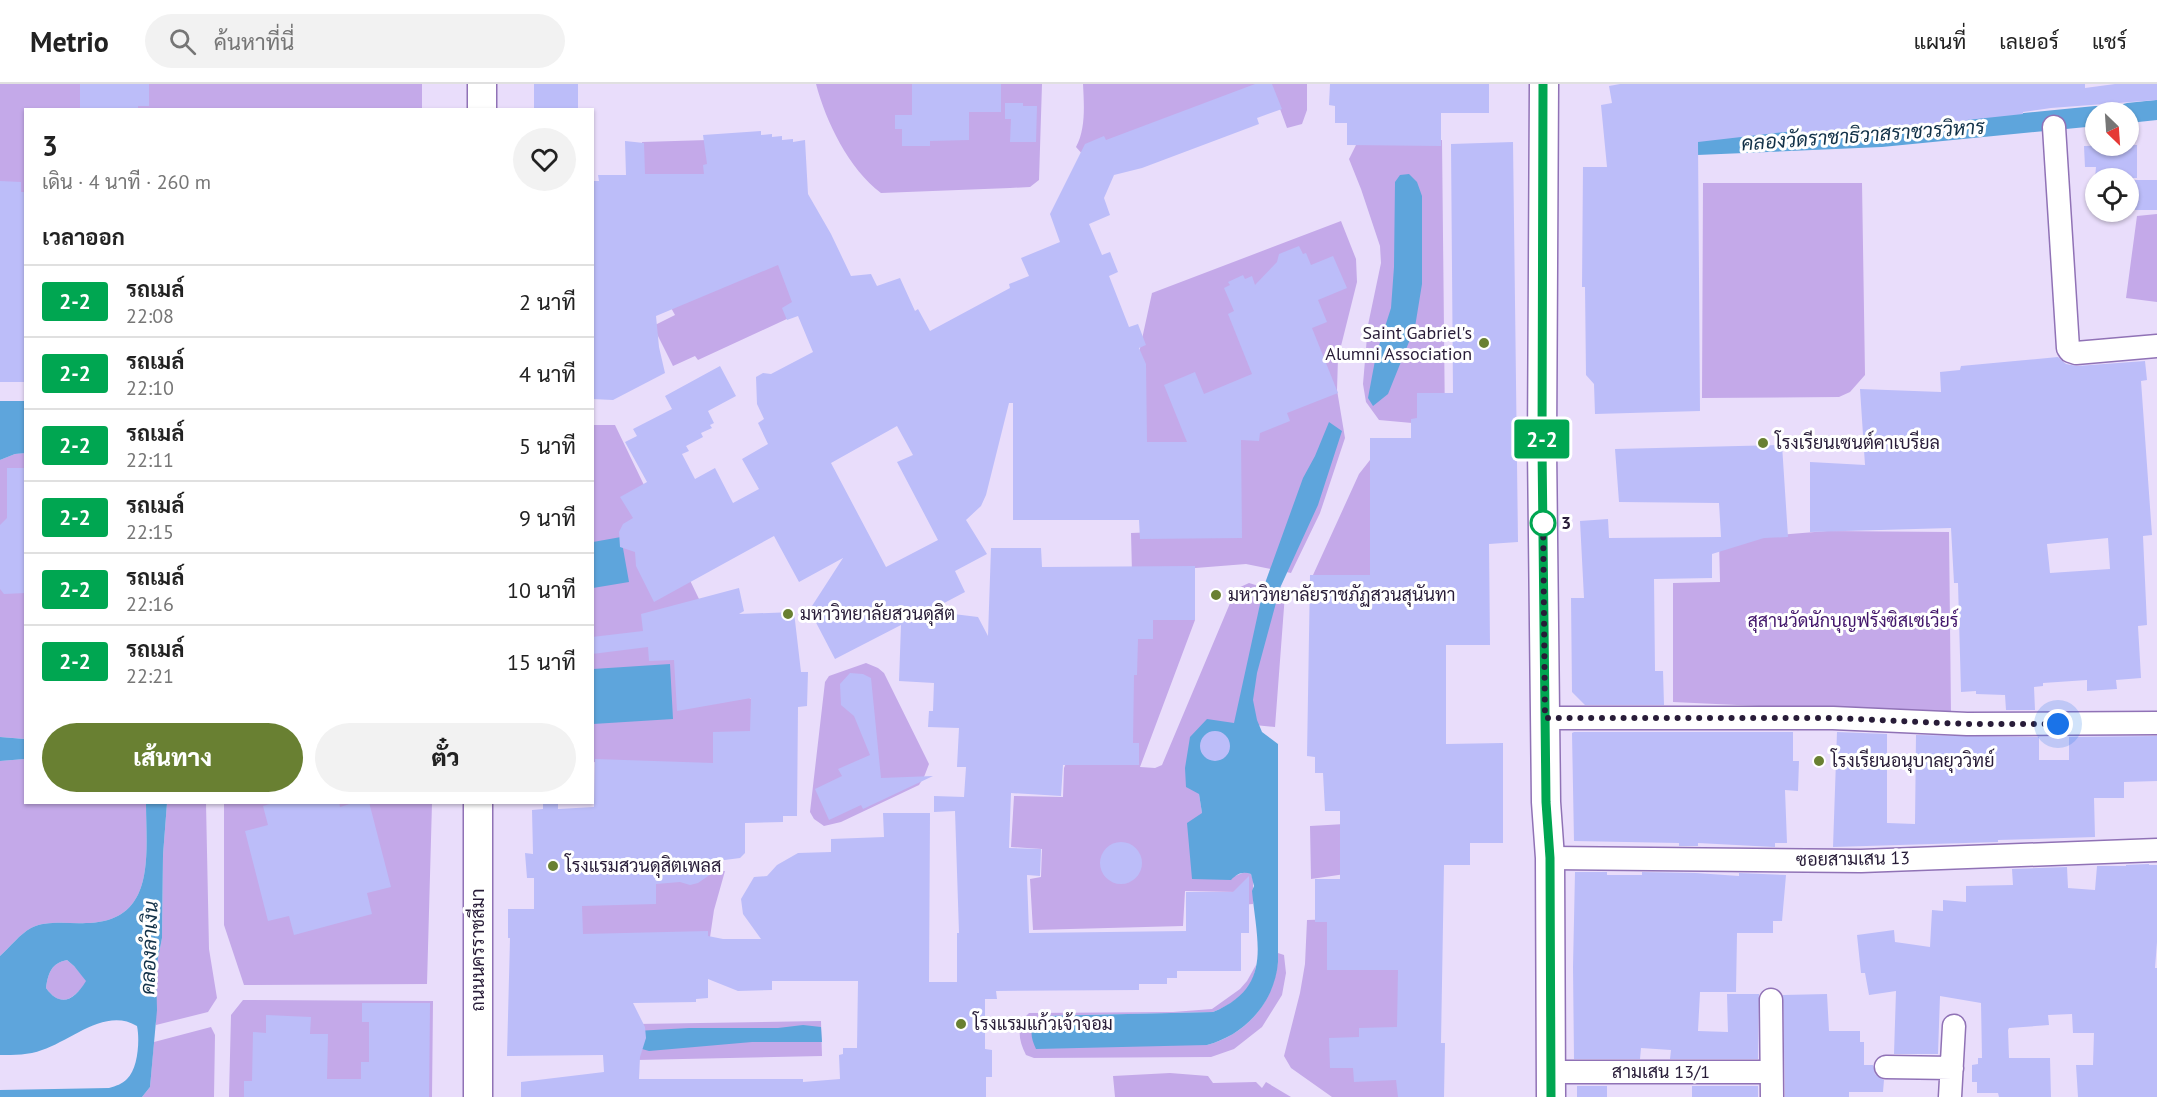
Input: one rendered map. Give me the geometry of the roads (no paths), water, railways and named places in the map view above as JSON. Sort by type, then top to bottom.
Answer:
[{"type":"main road","points":[[482,84],[482,108]]},
{"type":"main road","points":[[1544,84],[1542,447],[1545,718],[1550,858],[1551,1084]]},
{"type":"main road","name":"ถนนนครราชสีมา","points":[[478,804],[478,1097]]},
{"type":"street","points":[[2054,127],[2068,348],[2076,352],[2157,346]]},
{"type":"street","points":[[1545,718],[1833,718],[1967,724],[2157,723]]},
{"type":"street","name":"ซอยสามเสน 13","points":[[1550,858],[1861,861],[2157,850]]},
{"type":"street","points":[[1771,1000],[1772,1097]]},
{"type":"street","points":[[1950,1097],[1954,1026]]},
{"type":"street","points":[[1886,1066],[1952,1068]]},
{"type":"street","name":"สามเสน 13/1","points":[[1551,1084],[1771,1072]]},
{"type":"water","points":[[1409,174],[1417,182],[1422,196],[1422,284],[1415,327],[1388,394],[1373,406],[1368,398],[1376,355],[1391,308],[1395,182],[1400,175]]},
{"type":"water","points":[[0,401],[24,401],[24,453],[0,460]]},
{"type":"water","points":[[1329,422],[1342,431],[1318,505],[1280,588],[1257,673],[1253,700],[1262,732],[1278,744],[1278,962],[1271,990],[1256,1015],[1245,1025],[1221,1040],[1207,1045],[1036,1049],[1032,1029],[1034,1021],[1043,1016],[1213,1012],[1232,1002],[1245,990],[1253,977],[1258,946],[1252,891],[1254,886],[1251,874],[1240,874],[1231,880],[1192,879],[1187,823],[1202,813],[1199,794],[1186,787],[1185,768],[1190,737],[1207,719],[1234,723],[1264,586],[1303,478]]},
{"type":"water","points":[[621,537],[629,582],[594,588],[594,542]]},
{"type":"water","points":[[670,664],[673,719],[594,724],[594,669]]},
{"type":"water","points":[[0,737],[24,739],[24,759],[0,761]]},
{"type":"water","name":"คลองลำเงิน","points":[[146,804],[167,804],[163,855],[162,938],[156,969],[157,1010],[150,1087],[142,1097],[0,1097],[0,1090],[109,1088],[123,1082],[131,1074],[137,1054],[138,1032],[137,1026],[125,1021],[113,1020],[89,1027],[37,1052],[0,1055],[0,956],[31,928],[51,923],[86,923],[109,920],[125,911],[136,898],[143,882],[147,843]],"holes":[[[67,960],[86,981],[77,993],[68,999],[57,998],[46,988],[51,970],[57,964]]]},
{"type":"water","points":[[803,1025],[821,1027],[822,1042],[752,1042],[649,1051],[642,1049],[636,1031],[689,1028],[778,1028]]},
{"type":"waterway","name":"คลองวัดราชาธิวาสราชวรวิหาร","points":[[2139,112],[2157,110]]},
{"type":"waterway","name":"คลองวัดราชาธิวาสราชวรวิหาร","points":[[1673,146],[1881,137],[2085,117]]},
{"type":"place","name":"Saint Gabriel's Alumni Association","points":[[1484,343]]},
{"type":"place","name":"โรงเรียนเซนต์คาเบรียล","points":[[1763,443]]},
{"type":"place","name":"3","points":[[1543,523]]},
{"type":"place","name":"มหาวิทยาลัยราชภัฏสวนสุนันทา","points":[[1216,595]]},
{"type":"place","name":"มหาวิทยาลัยสวนดุสิต","points":[[788,614]]},
{"type":"place","name":"โรงเรียนอนุบาลยุววิทย์","points":[[1819,761]]},
{"type":"place","name":"โรงแรมสวนดุสิตเพลส","points":[[553,866]]},
{"type":"place","name":"โรงแรมแก้วเจ้าจอม","points":[[961,1024]]},
{"type":"park label","name":"สุสานวัดนักบุญฟรังซิสเซเวียร์","points":[[1853,621]]}]
